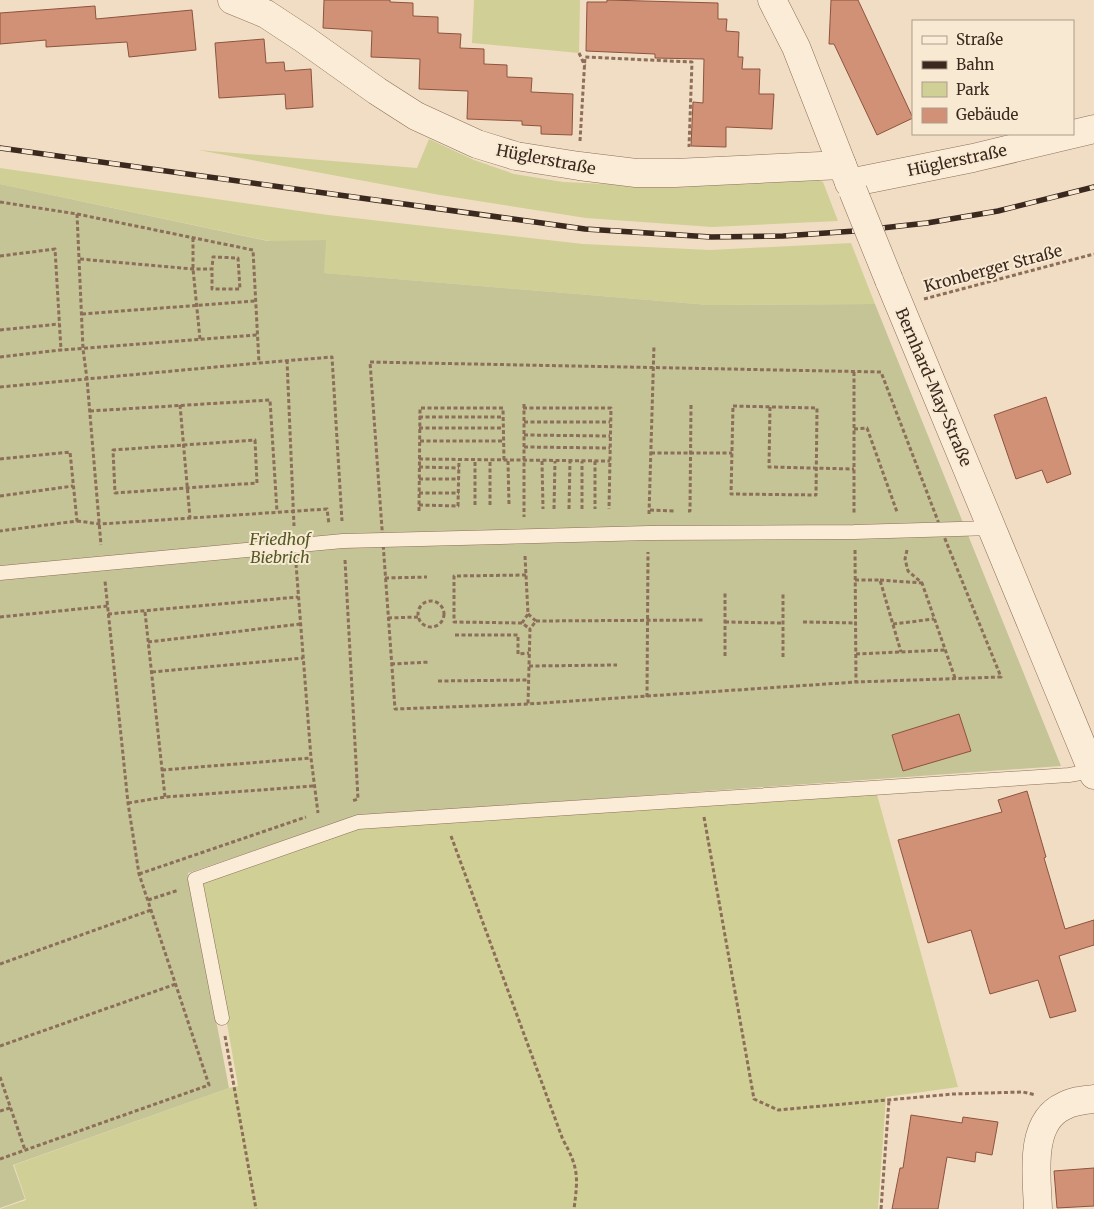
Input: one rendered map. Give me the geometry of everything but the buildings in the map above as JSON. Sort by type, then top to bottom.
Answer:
[{"type":"street","name":"Hüglerstraße","points":[[232,0],[266,14],[304,38],[377,91],[416,116],[477,144],[516,156],[636,173],[848,179],[973,158],[1069,135]]},
{"type":"street","name":"Bernhard-May-Straße","points":[[772,0],[796,47],[899,305],[1093,773]]},
{"type":"street","name":"Hüglerstraße","points":[[1074,134],[1094,129]]},
{"type":"street","points":[[1038,1209],[1036,1166],[1039,1138],[1043,1127],[1062,1106],[1094,1098]]},
{"type":"lane","points":[[0,573],[337,541],[649,533],[854,532],[993,528]]},
{"type":"lane","points":[[222,1018],[195,879],[358,822],[1093,773]]},
{"type":"path","points":[[579,53],[585,66]]},
{"type":"path","points":[[579,166],[585,57],[692,62],[688,173]]},
{"type":"path","points":[[0,202],[77,214],[253,250],[258,362]]},
{"type":"path","points":[[0,1159],[209,1085],[139,874],[128,803],[83,349],[77,214]]},
{"type":"path","points":[[193,238],[193,269],[200,339]]},
{"type":"path","points":[[0,256],[55,249],[61,350]]},
{"type":"path","name":"Kronberger Straße","points":[[899,305],[1094,254]]},
{"type":"path","points":[[213,257],[238,258],[240,289],[212,289],[212,269],[213,257]]},
{"type":"path","points":[[80,259],[212,269]]},
{"type":"path","points":[[82,314],[255,301]]},
{"type":"path","points":[[0,330],[59,324]]},
{"type":"path","points":[[0,357],[61,350],[257,334]]},
{"type":"path","points":[[0,388],[258,362],[332,357],[337,541],[358,799],[350,802]]},
{"type":"path","points":[[287,360],[294,545],[311,758],[318,813]]},
{"type":"path","points":[[370,362],[881,372],[941,529],[1001,677],[856,682],[528,704],[395,709],[370,362]]},
{"type":"path","points":[[90,411],[270,400],[277,512]]},
{"type":"path","points":[[650,510],[690,511],[692,404]]},
{"type":"path","points":[[180,405],[190,518]]},
{"type":"path","points":[[522,623],[528,614],[524,536],[523,406],[611,408],[609,509]]},
{"type":"path","points":[[733,406],[770,407],[817,408],[816,495],[731,494],[733,406]]},
{"type":"path","points":[[770,407],[769,467],[854,469]]},
{"type":"path","points":[[419,511],[420,408],[503,408],[503,441],[509,504]]},
{"type":"path","points":[[419,417],[503,417]]},
{"type":"path","points":[[524,422],[610,422]]},
{"type":"path","points":[[419,428],[503,428]]},
{"type":"path","points":[[854,429],[867,428],[907,529],[914,540],[908,547],[905,559],[908,571],[922,583],[955,678]]},
{"type":"path","points":[[524,435],[610,436]]},
{"type":"path","points":[[255,440],[257,483],[187,488],[115,492],[112,450],[255,440]]},
{"type":"path","points":[[420,441],[503,441]]},
{"type":"path","points":[[524,447],[610,448]]},
{"type":"path","points":[[0,459],[70,452],[77,521]]},
{"type":"path","points":[[651,453],[732,453]]},
{"type":"path","points":[[419,459],[610,461]]},
{"type":"path","points":[[419,505],[458,506],[459,460]]},
{"type":"path","points":[[475,460],[475,506]]},
{"type":"path","points":[[490,460],[490,505]]},
{"type":"path","points":[[542,461],[542,509]]},
{"type":"path","points":[[554,509],[555,461]]},
{"type":"path","points":[[569,509],[570,461]]},
{"type":"path","points":[[582,461],[582,509]]},
{"type":"path","points":[[595,461],[596,509]]},
{"type":"path","points":[[419,467],[459,468]]},
{"type":"path","points":[[419,479],[459,479]]},
{"type":"path","points":[[0,496],[73,486]]},
{"type":"path","points":[[419,493],[458,493]]},
{"type":"path","points":[[0,531],[77,521],[100,524],[327,509],[337,541]]},
{"type":"path","points":[[526,575],[454,576],[454,622],[522,623],[530,629]]},
{"type":"path","points":[[385,578],[427,577]]},
{"type":"path","points":[[855,580],[922,583]]},
{"type":"path","points":[[880,580],[901,652]]},
{"type":"path","points":[[725,590],[725,656]]},
{"type":"path","points":[[783,592],[783,657]]},
{"type":"path","points":[[108,614],[298,597]]},
{"type":"path","points":[[428,601],[440,604],[444,612],[440,624],[432,628],[422,625],[418,617],[418,609],[424,602],[428,601]]},
{"type":"path","points":[[0,617],[108,606]]},
{"type":"path","points":[[145,612],[165,797]]},
{"type":"path","points":[[528,614],[536,621],[705,620]]},
{"type":"path","points":[[388,618],[418,617]]},
{"type":"path","points":[[893,624],[935,618]]},
{"type":"path","points":[[528,704],[530,629],[536,621]]},
{"type":"path","points":[[725,622],[783,623]]},
{"type":"path","points":[[803,622],[856,623]]},
{"type":"path","points":[[148,642],[301,624]]},
{"type":"path","points":[[455,635],[518,636],[518,654],[529,653]]},
{"type":"path","points":[[856,654],[945,650]]},
{"type":"path","points":[[152,672],[303,658]]},
{"type":"path","points":[[391,664],[430,662]]},
{"type":"path","points":[[529,666],[617,666]]},
{"type":"path","points":[[438,681],[529,680]]},
{"type":"path","points":[[162,770],[311,758]]},
{"type":"path","points":[[128,803],[165,797],[314,786]]},
{"type":"path","points":[[701,799],[754,1099],[778,1110],[953,1094],[1023,1092],[1040,1096],[1062,1106]]},
{"type":"path","points":[[139,874],[326,810]]},
{"type":"path","points":[[444,816],[563,1140],[572,1156],[578,1178],[574,1209]]},
{"type":"path","points":[[148,900],[196,884]]},
{"type":"path","points":[[0,964],[151,910]]},
{"type":"path","points":[[0,1046],[176,984]]},
{"type":"path","points":[[222,1018],[256,1209]]},
{"type":"path","points":[[0,1077],[25,1150]]},
{"type":"path","points":[[881,1209],[889,1100]]},
{"type":"path","points":[[0,1111],[10,1108]]},
{"type":"green space","points":[[474,0],[580,0],[579,53],[472,43]]},
{"type":"green space","points":[[429,139],[474,160],[514,174],[563,182],[628,185],[815,179],[823,182],[838,221],[712,227],[586,218],[440,195],[198,150],[417,168]]},
{"type":"green space","points":[[0,168],[328,215],[583,244],[710,250],[851,243],[875,304],[709,305],[323,273],[325,240],[274,242],[0,184]]},
{"type":"green space","name":"Friedhof Biebrich","points":[[0,184],[268,241],[326,240],[324,273],[709,305],[875,304],[1061,766],[357,816],[188,873],[229,1088],[13,1165],[25,1199],[0,1208]]},
{"type":"green space","points":[[876,791],[958,1087],[886,1097],[878,1209],[0,1209],[26,1200],[14,1165],[238,1086],[202,882],[359,829]]},
{"type":"railway","points":[[0,148],[585,229],[711,237],[783,236],[927,223],[998,211],[1094,187]]}]
